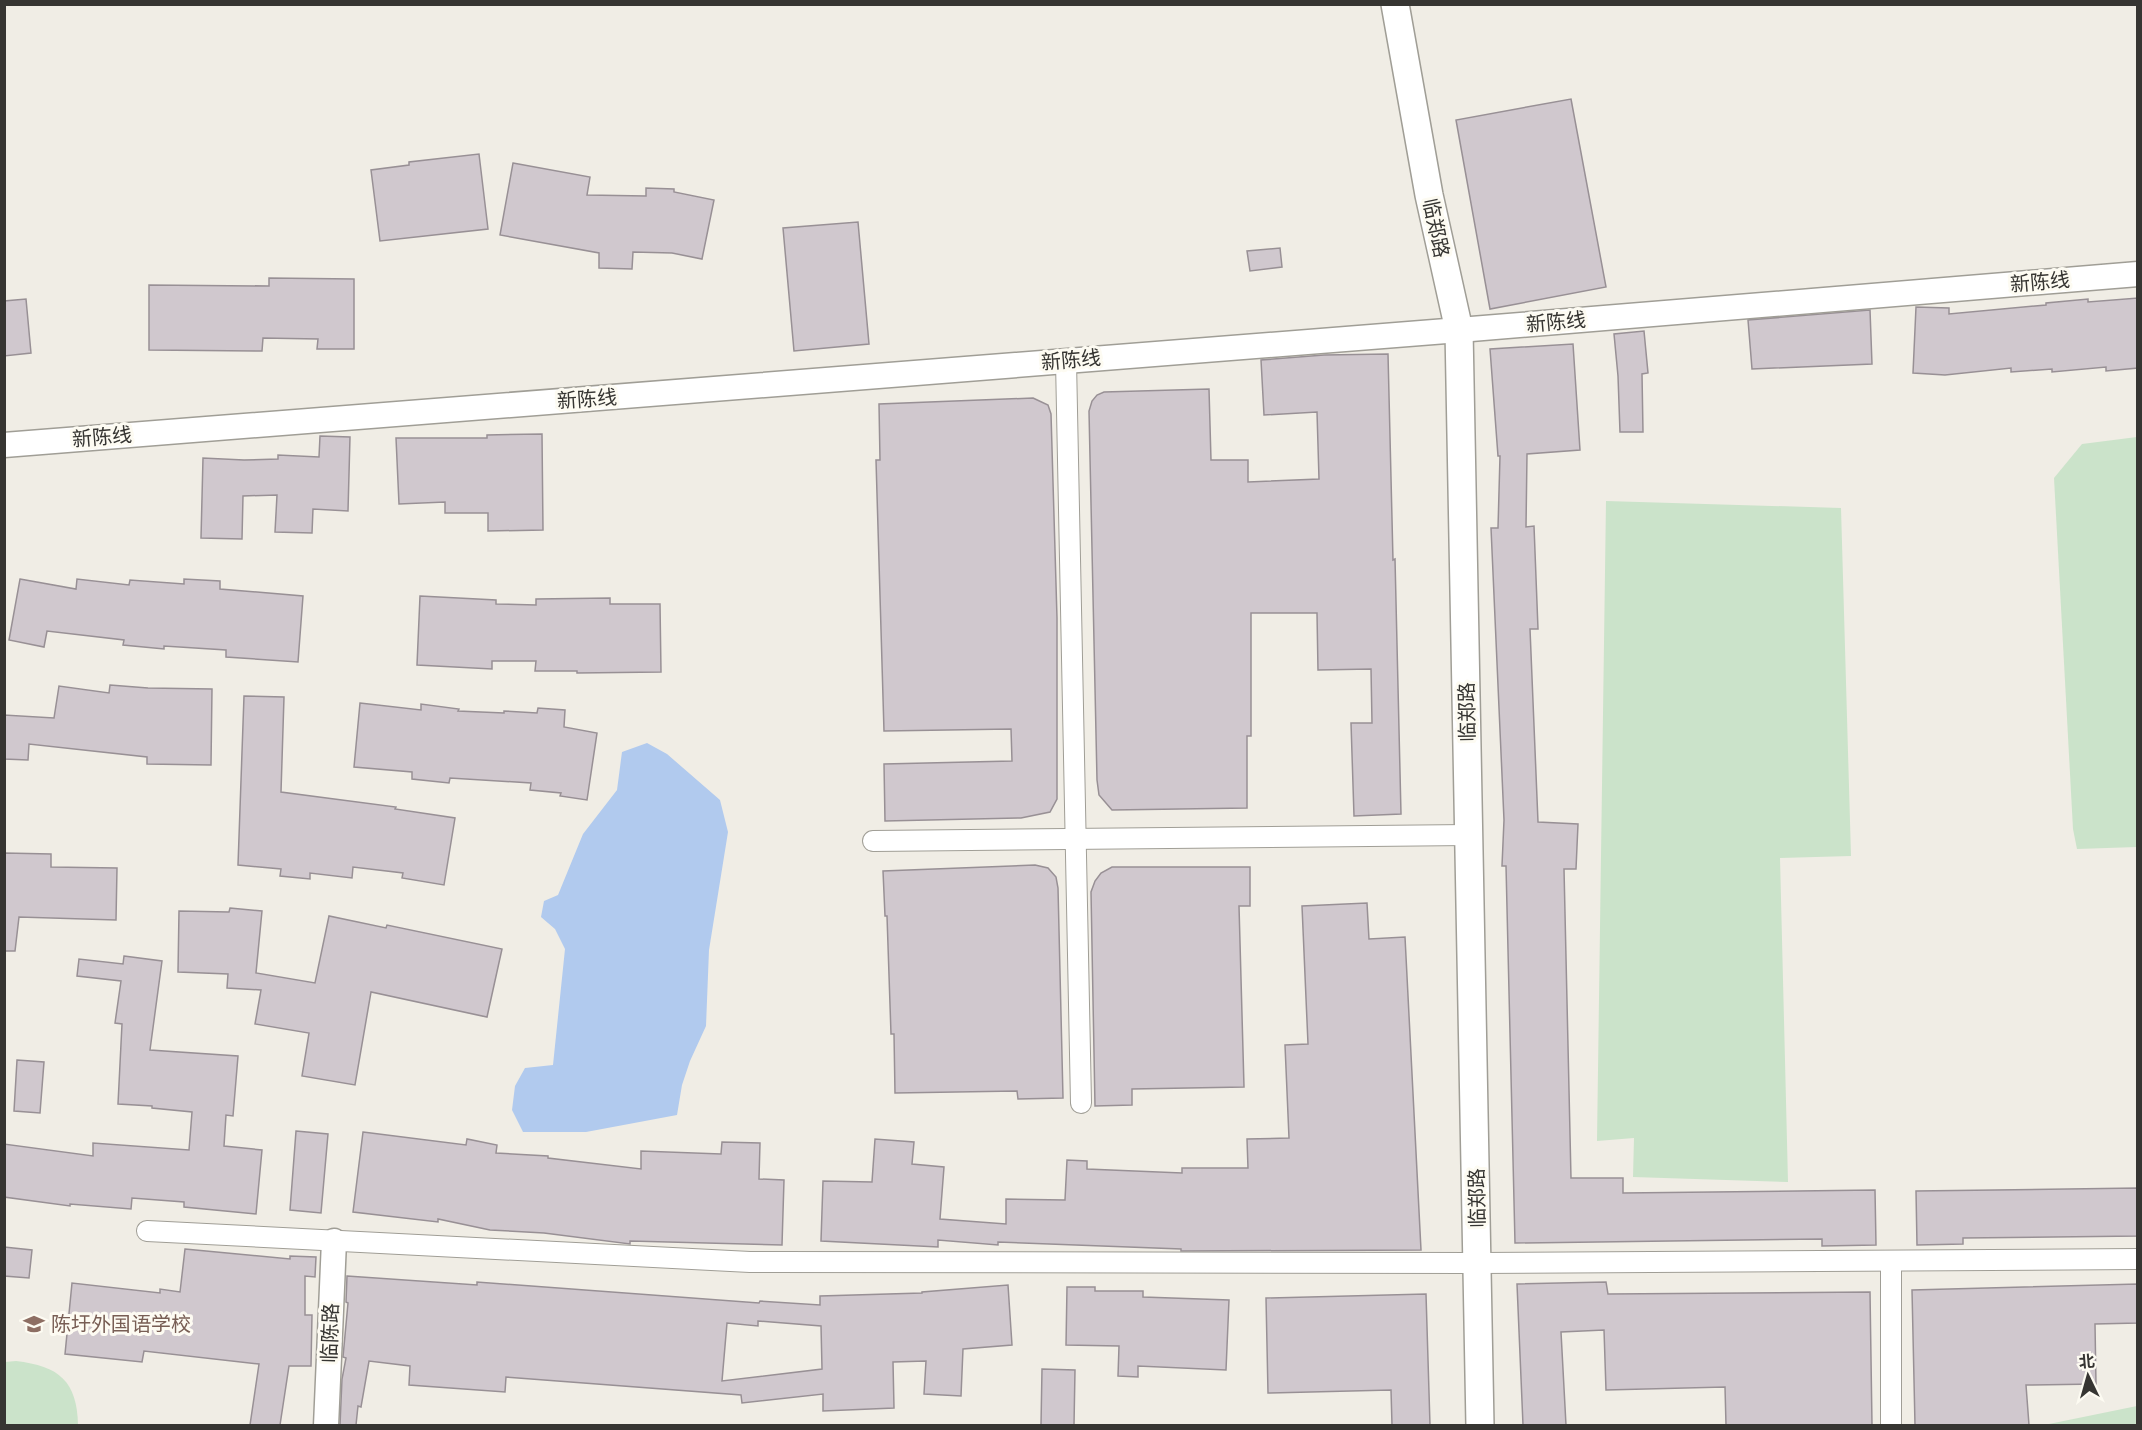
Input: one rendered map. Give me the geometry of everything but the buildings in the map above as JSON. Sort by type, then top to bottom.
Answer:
[{"type":"main road","name":"临郑路","points":[[1395,4],[1429,195],[1459,330],[1480,1425]]},
{"type":"street","name":"新陈线","points":[[4,445],[2138,274]]},
{"type":"street","points":[[1066,361],[1081,1103]]},
{"type":"street","points":[[873,842],[1469,835]]},
{"type":"street","points":[[147,1231],[750,1262],[1478,1263],[2138,1259]]},
{"type":"street","name":"临陈路","points":[[326,1425],[334,1241]]},
{"type":"street","points":[[1891,1262],[1891,1425]]},
{"type":"green space","points":[[2137,437],[2137,847],[2077,849],[2073,829],[2054,478],[2082,444]]},
{"type":"green space","points":[[1606,501],[1841,508],[1851,856],[1780,858],[1788,1182],[1633,1177],[1634,1138],[1597,1141]]},
{"type":"green space","points":[[16,1361],[44,1367],[63,1378],[74,1397],[78,1425],[5,1425],[5,1362]]},
{"type":"green space","points":[[2137,1406],[2137,1425],[2044,1425]]},
{"type":"water","points":[[647,743],[667,754],[720,800],[728,832],[709,950],[706,1026],[682,1085],[677,1115],[586,1132],[523,1132],[512,1110],[515,1086],[525,1068],[553,1065],[565,949],[555,929],[541,917],[544,901],[558,895],[583,834],[617,790],[622,752]]},
{"type":"place","name":"陈圩外国语学校","points":[[34,1324]]}]
